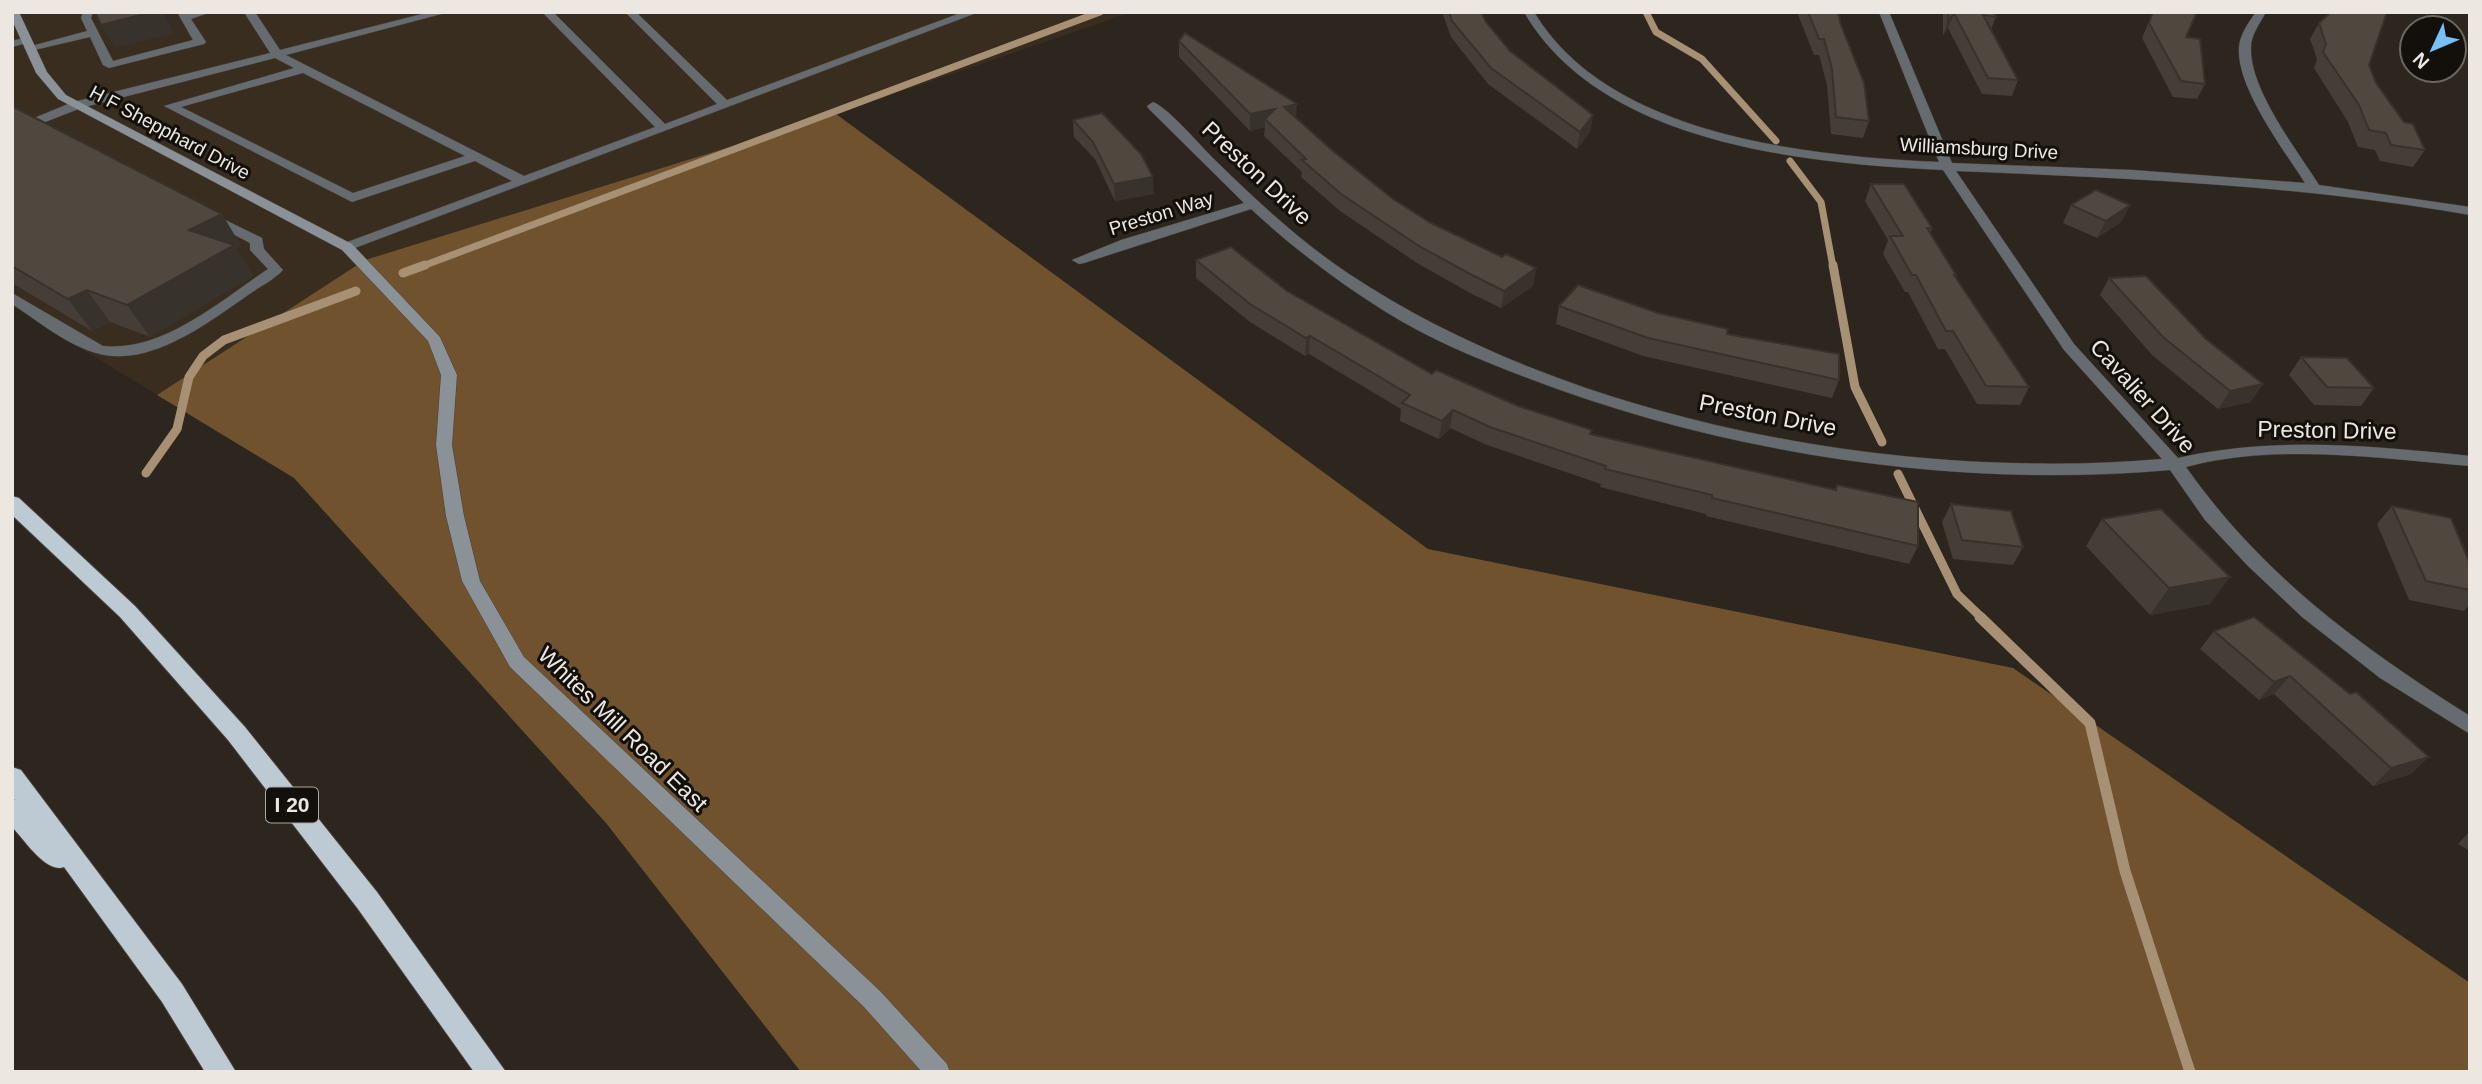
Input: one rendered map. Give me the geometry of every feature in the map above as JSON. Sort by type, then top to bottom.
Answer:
[{"type":"highway","points":[[12,493],[70,556]]},
{"type":"highway","name":"I 20","points":[[12,503],[143,628],[223,719],[400,944],[492,1072]]},
{"type":"highway","points":[[12,777],[172,993],[222,1072]]},
{"type":"highway","points":[[12,810],[59,858],[172,993]]},
{"type":"street","name":"H F Shepphard Drive","points":[[14,12],[48,81],[62,97],[347,247]]},
{"type":"street","points":[[88,12],[86,18],[109,65],[200,42],[183,14],[206,12]]},
{"type":"street","points":[[249,12],[277,55],[521,180]]},
{"type":"street","points":[[12,131],[77,105],[443,12]]},
{"type":"street","points":[[547,12],[661,127]]},
{"type":"street","points":[[630,12],[724,104]]},
{"type":"street","points":[[347,247],[661,127],[974,12]]},
{"type":"street","name":"Williamsburg Drive","points":[[1530,12],[1547,40],[1567,61],[1620,98],[1674,121],[1749,145],[1815,157],[1948,169],[2210,179],[2315,188],[2470,211]]},
{"type":"street","name":"Cavalier Drive","points":[[1884,12],[1948,169],[2069,347],[2175,464],[2211,516],[2309,612],[2387,673],[2470,726]]},
{"type":"street","points":[[2261,12],[2250,27],[2245,49],[2252,76],[2276,125],[2315,188]]},
{"type":"street","points":[[12,44],[28,44],[94,33]]},
{"type":"street","points":[[304,69],[170,106],[352,198],[476,157]]},
{"type":"street","name":"Preston Drive","points":[[1153,106],[1255,204],[1315,257],[1380,302],[1467,349],[1633,411],[1822,450],[1988,468],[2081,469],[2175,464],[2206,456],[2256,451],[2379,451],[2470,461]]},
{"type":"street","points":[[34,124],[50,133]]},
{"type":"street","name":"Preston Way","points":[[1079,260],[1255,204]]},
{"type":"street","points":[[12,297],[98,350],[118,354],[149,348],[276,270],[257,250],[257,241],[196,209]]},
{"type":"street","name":"Whites Mill Road East","points":[[347,247],[435,340],[449,375],[444,444],[455,516],[471,581],[517,662],[872,999],[938,1072]]},
{"type":"shaded area","points":[[12,12],[1132,12],[836,114],[365,260],[157,395],[12,306]]},
{"type":"shaded area","points":[[836,114],[1428,549],[2013,668],[2470,983],[2470,1072],[801,1072],[606,823],[294,478],[157,395],[365,260]]},
{"type":"building","points":[[95,12],[152,12],[101,25]]},
{"type":"building","points":[[1449,12],[1481,12],[1510,51],[1593,115],[1580,132],[1491,68],[1452,21]]},
{"type":"building","points":[[1808,12],[1838,12],[1864,83],[1869,121],[1836,117],[1832,69],[1824,39],[1819,39]]},
{"type":"building","points":[[1949,12],[1994,12],[1996,17],[1983,15],[2018,80],[1988,78],[1954,13],[1948,21]]},
{"type":"building","points":[[2153,12],[2197,12],[2186,37],[2200,39],[2205,84],[2181,81],[2149,23]]},
{"type":"building","points":[[2331,12],[2387,12],[2369,65],[2376,83],[2404,122],[2413,124],[2425,150],[2391,145],[2386,133],[2369,130],[2359,105],[2323,52],[2326,44],[2319,23]]},
{"type":"building","points":[[1185,33],[1297,104],[1284,107],[1393,199],[1431,223],[1502,257],[1506,254],[1536,268],[1504,291],[1419,246],[1341,194],[1302,160],[1306,159],[1265,119],[1275,109],[1250,114],[1179,41]]},
{"type":"building","points":[[12,106],[222,214],[189,230],[234,245],[127,305],[87,290],[68,299],[12,266]]},
{"type":"building","points":[[1102,113],[1141,154],[1153,177],[1114,184],[1093,142],[1073,120]]},
{"type":"building","points":[[1871,184],[1904,184],[1932,228],[1927,228],[1954,275],[2029,387],[1986,386],[1953,331],[1946,331],[1916,275],[1912,275],[1890,236],[1903,236]]},
{"type":"building","points":[[2096,190],[2130,205],[2106,221],[2071,205]]},
{"type":"building","points":[[1231,247],[1287,291],[1432,374],[1436,370],[1518,406],[1592,430],[1590,434],[1836,490],[1837,485],[1918,502],[1918,546],[1712,498],[1712,495],[1605,469],[1606,466],[1490,427],[1453,410],[1442,421],[1402,403],[1410,395],[1250,304],[1196,260]]},
{"type":"building","points":[[2146,276],[2206,339],[2263,384],[2230,391],[2163,337],[2109,278]]},
{"type":"building","points":[[1578,285],[1658,313],[1728,329],[1727,334],[1839,354],[1839,380],[1648,338],[1559,306]]},
{"type":"building","points":[[2301,357],[2347,358],[2374,388],[2327,387]]},
{"type":"building","points":[[1951,504],[2011,511],[2023,547],[1962,540]]},
{"type":"building","points":[[2392,506],[2451,518],[2470,564],[2470,590],[2426,581]]},
{"type":"building","points":[[2161,509],[2230,577],[2169,588],[2102,519]]},
{"type":"building","points":[[2254,617],[2350,694],[2356,692],[2429,757],[2391,768],[2290,676],[2274,682],[2214,631]]},
{"type":"waterway","points":[[420,267],[1100,12]]},
{"type":"waterway","points":[[1646,12],[1656,32],[1702,59],[1776,141]]},
{"type":"waterway","points":[[1790,161],[1821,202],[1833,267]]},
{"type":"waterway","points":[[403,273],[425,265]]},
{"type":"waterway","points":[[1833,265],[1855,387],[1882,442]]},
{"type":"waterway","points":[[146,473],[177,429],[189,377],[203,356],[224,340],[356,291]]},
{"type":"waterway","points":[[1898,474],[1957,594],[1982,618]]},
{"type":"waterway","points":[[1980,617],[2090,723],[2125,871],[2190,1072]]}]
